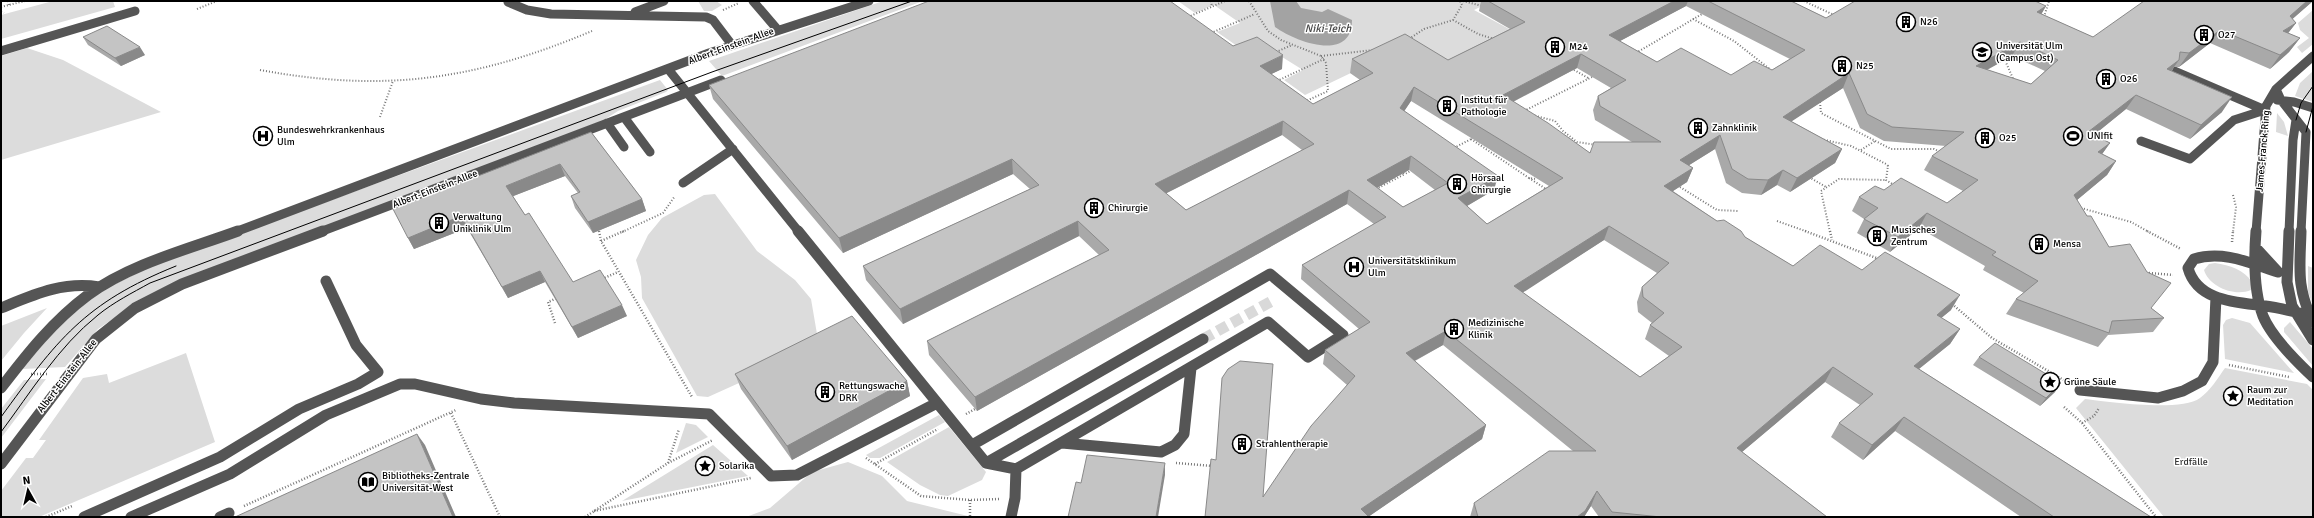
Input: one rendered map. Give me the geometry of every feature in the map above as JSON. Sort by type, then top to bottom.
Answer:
[{"type":"street","points":[[631,14],[664,1]]},
{"type":"street","points":[[753,1],[777,30]]},
{"type":"street","name":"Albert-Einstein-Allee","points":[[1,388],[57,320],[99,287],[141,266],[540,119],[732,45],[869,1]]},
{"type":"street","points":[[508,2],[526,10],[551,14],[706,16],[713,20],[732,45]]},
{"type":"street","points":[[1,51],[135,11]]},
{"type":"street","name":"James-Franck-Ring","points":[[2313,56],[2276,89],[2266,106],[2255,247],[2255,265],[2259,305],[2269,326],[2281,342],[2313,377]]},
{"type":"street","points":[[668,69],[986,463],[1016,469],[1268,322],[1308,357],[1343,335],[1270,274],[972,445]]},
{"type":"street","points":[[2174,71],[2266,106]]},
{"type":"street","name":"Albert-Einstein-Allee","points":[[1,464],[88,348],[113,323],[135,308],[170,289],[726,78]]},
{"type":"street","points":[[2276,89],[2281,100],[2306,132],[2299,278],[2302,299],[2311,319]]},
{"type":"street","points":[[2141,141],[2190,159],[2234,120],[2266,106],[2281,100],[2313,108]]},
{"type":"street","points":[[624,117],[650,152]]},
{"type":"street","points":[[2296,120],[2293,140],[2287,282],[2295,312],[2313,340]]},
{"type":"street","points":[[607,123],[624,147]]},
{"type":"street","points":[[2305,140],[2313,134]]},
{"type":"street","points":[[683,183],[733,149]]},
{"type":"street","points":[[2255,247],[2302,299]]},
{"type":"street","points":[[2278,272],[2228,258],[2204,256],[2191,262],[2188,268],[2190,276],[2201,289],[2216,297],[2295,312],[2311,319]]},
{"type":"street","points":[[84,517],[220,457],[299,409],[358,384],[378,372],[356,345],[326,280]]},
{"type":"street","points":[[1,308],[62,287],[84,285],[99,287]]},
{"type":"street","points":[[2080,390],[2105,394],[2158,398],[2183,391],[2202,381],[2213,362],[2216,297]]},
{"type":"street","points":[[986,463],[1203,339]]},
{"type":"street","points":[[1062,443],[1161,452],[1175,445],[1184,434],[1191,368]]},
{"type":"street","points":[[131,517],[230,474],[326,415],[400,384],[415,384],[481,399],[709,414],[769,474],[783,477],[797,475],[937,403]]},
{"type":"street","points":[[1011,517],[1015,498],[1016,469]]},
{"type":"path","points":[[8,1],[9,5]]},
{"type":"path","points":[[1,7],[25,1]]},
{"type":"path","points":[[197,9],[217,1]]},
{"type":"path","points":[[1211,1],[1212,7]]},
{"type":"path","points":[[1188,17],[1225,1]]},
{"type":"path","points":[[1249,1],[1255,14],[1268,31],[1292,45],[1322,56],[1374,50]]},
{"type":"path","points":[[1408,40],[1424,29],[1453,20],[1462,5],[1460,1]]},
{"type":"path","points":[[1463,1],[1485,8]]},
{"type":"path","points":[[1804,1],[1839,18]]},
{"type":"path","points":[[2040,20],[2044,17],[2049,1]]},
{"type":"path","points":[[1211,34],[1255,14]]},
{"type":"path","points":[[1630,56],[1702,14]]},
{"type":"path","points":[[1693,19],[1734,41],[1773,72]]},
{"type":"path","points":[[1453,20],[1478,34],[1498,40],[1492,44]]},
{"type":"path","points":[[260,70],[315,80],[393,82],[441,76],[487,66],[536,53],[596,29]]},
{"type":"path","points":[[1271,55],[1292,45]]},
{"type":"path","points":[[2005,53],[2003,54],[2016,88]]},
{"type":"path","points":[[1306,101],[1328,91],[1326,62],[1322,56]]},
{"type":"path","points":[[1277,81],[1324,59]]},
{"type":"path","points":[[1574,70],[1588,78]]},
{"type":"path","points":[[1592,77],[1521,113],[1548,118],[1555,121],[1563,132],[1578,142],[1599,145]]},
{"type":"path","points":[[380,117],[393,82]]},
{"type":"path","points":[[1820,102],[1821,113],[1891,149],[1934,149],[1945,154]]},
{"type":"path","points":[[1816,137],[1851,146],[1888,166],[1886,180]]},
{"type":"path","points":[[1451,150],[1472,139],[1546,189],[1540,193]]},
{"type":"path","points":[[1860,150],[1875,141]]},
{"type":"path","points":[[1868,154],[1872,152]]},
{"type":"path","points":[[1371,191],[1418,167]]},
{"type":"path","points":[[1397,168],[1405,174]]},
{"type":"path","points":[[1807,176],[1826,187]]},
{"type":"path","points":[[1529,178],[1536,179]]},
{"type":"path","points":[[1832,240],[1821,191],[1826,187],[1839,179],[1886,180],[1899,188]]},
{"type":"path","points":[[601,241],[663,213],[683,183]]},
{"type":"path","points":[[1680,187],[1717,210],[1739,211]]},
{"type":"path","points":[[2233,195],[2236,207],[2233,237]]},
{"type":"path","points":[[2077,207],[2131,222],[2182,250]]},
{"type":"path","points":[[1776,221],[1832,240],[1882,261]]},
{"type":"path","points":[[599,231],[601,241],[618,272],[693,399],[686,412],[668,463]]},
{"type":"path","points":[[595,282],[618,272]]},
{"type":"path","points":[[2142,273],[2190,276]]},
{"type":"path","points":[[555,323],[548,302],[561,296]]},
{"type":"path","points":[[1948,300],[1965,317],[1994,340],[2080,390]]},
{"type":"path","points":[[2213,362],[2298,378]]},
{"type":"path","points":[[11,375],[68,373]]},
{"type":"path","points":[[2082,423],[2094,416],[2100,408],[2105,394]]},
{"type":"path","points":[[224,515],[481,399]]},
{"type":"path","points":[[974,410],[979,406]]},
{"type":"path","points":[[2064,407],[2082,423],[2156,517]]},
{"type":"path","points":[[451,413],[500,517]]},
{"type":"path","points":[[875,464],[952,421]]},
{"type":"path","points":[[585,517],[668,463],[727,432]]},
{"type":"path","points":[[1161,452],[1169,462],[1216,466]]},
{"type":"path","points":[[863,457],[921,496],[970,500],[1015,498]]},
{"type":"path","points":[[594,511],[769,474]]},
{"type":"path","points":[[970,500],[970,517]]},
{"type":"green space","points":[[53,1],[113,1],[115,7],[1,39],[1,15]]},
{"type":"green space","points":[[698,1],[716,1],[722,5],[712,11],[704,11]]},
{"type":"green space","points":[[883,1],[923,1],[722,76],[709,61]]},
{"type":"green space","points":[[1178,1],[1492,1],[1474,10],[1522,36],[1445,74],[1403,48],[1305,95],[1284,80],[1303,70],[1274,52],[1247,53],[1217,32],[1240,23],[1214,5],[1195,13]]},
{"type":"green space","points":[[2313,10],[2313,44],[2302,53],[2297,47],[2309,38],[2300,30],[2298,23]]},
{"type":"green space","points":[[27,48],[63,60],[161,112],[1,160],[1,56]]},
{"type":"green space","points":[[2313,71],[2313,102],[2295,96],[2300,83]]},
{"type":"green space","points":[[660,80],[668,90],[666,92],[618,111],[604,120],[142,299],[98,329],[65,367],[22,369],[62,322],[105,289],[156,264]]},
{"type":"green space","points":[[2277,113],[2284,122],[2288,136],[2276,132]]},
{"type":"green space","points":[[715,194],[757,251],[795,280],[811,299],[817,334],[790,360],[708,397],[697,396],[642,298],[641,277],[636,260],[648,235],[662,218],[704,195]]},
{"type":"green space","points":[[2215,263],[2226,265],[2245,274],[2252,282],[2251,290],[2238,292],[2223,289],[2217,286],[2211,281],[2204,270],[2209,264]]},
{"type":"green space","points":[[2308,266],[2313,268],[2313,307],[2308,291]]},
{"type":"green space","points":[[47,308],[24,333],[1,361],[1,326]]},
{"type":"green space","points":[[2232,318],[2250,323],[2294,373],[2225,359],[2223,325],[2226,320]]},
{"type":"green space","points":[[2290,322],[2313,349],[2313,366],[2284,332],[2284,328]]},
{"type":"green space","points":[[186,353],[215,442],[39,517],[1,517],[1,491],[26,458],[33,458],[46,440],[39,440],[83,378],[107,374],[109,383]]},
{"type":"green space","name":"Erdfälle","points":[[2225,368],[2307,384],[2313,390],[2313,517],[2164,517],[2076,408],[2085,399],[2144,405],[2191,402],[2200,398],[2207,392]]},
{"type":"green space","points":[[46,379],[1,438],[1,409],[24,380]]},
{"type":"green space","points":[[939,415],[945,422],[880,458],[870,458],[866,455]]},
{"type":"green space","points":[[686,423],[696,425],[708,437],[676,453]]},
{"type":"green space","points":[[949,427],[986,472],[982,480],[948,496],[940,495],[920,485],[887,462]]},
{"type":"green space","points":[[713,445],[748,476],[622,501]]},
{"type":"green space","points":[[848,462],[882,476],[907,501],[972,517],[746,517],[770,508],[812,472]]},
{"type":"water","name":"Niki-Teich","points":[[1270,1],[1296,1],[1301,8],[1322,12],[1328,9],[1352,20],[1350,33],[1343,41],[1333,45],[1309,43],[1296,38],[1275,27]]},
{"type":"building","name":"Universitätsklinikum Ulm","points":[[929,1],[1170,1],[1233,46],[1257,37],[1283,55],[1260,66],[1313,104],[1373,73],[1352,59],[1405,34],[1448,60],[1525,22],[1488,1],[1674,1],[1609,35],[1657,62],[1681,48],[1731,75],[1754,61],[1772,70],[1805,50],[1708,1],[1791,1],[1826,18],[1855,1],[2035,1],[2046,6],[2037,12],[2093,37],[2144,1],[2307,1],[2290,16],[2296,23],[2283,31],[2300,38],[2280,55],[2220,30],[2189,53],[2180,52],[2179,60],[2167,69],[2232,97],[2201,125],[2136,95],[2088,132],[2110,143],[2098,152],[2116,161],[2074,195],[2087,216],[2091,216],[2109,247],[2130,244],[2147,272],[2171,283],[2151,308],[2164,318],[2112,321],[2109,333],[2016,299],[2038,281],[1992,255],[1996,252],[1927,213],[1898,237],[1864,219],[1878,208],[1859,197],[1875,186],[1884,190],[1901,178],[1947,203],[1978,180],[1932,156],[1964,132],[1892,127],[1867,114],[1849,73],[1783,117],[1842,149],[1797,178],[1783,170],[1768,180],[1748,179],[1732,169],[1720,135],[1680,160],[1693,168],[1664,186],[1717,221],[1724,220],[1741,231],[1745,237],[1793,266],[1820,245],[1862,270],[1885,252],[1960,295],[1937,315],[1960,329],[1914,366],[2151,517],[2054,517],[1904,417],[1872,445],[1839,423],[1873,394],[1833,367],[1737,448],[1827,517],[1661,517],[1612,512],[1597,491],[1585,511],[1577,517],[1478,517],[1474,503],[1549,451],[1596,451],[1446,331],[1406,353],[1486,425],[1361,509],[1369,517],[1205,517],[1211,459],[1216,460],[1222,378],[1228,369],[1240,361],[1273,364],[1263,497],[1311,426],[1355,376],[1325,350],[1370,322],[1302,265],[1386,217],[1349,190],[975,397],[927,341],[1109,250],[1078,221],[900,309],[863,266],[1039,185],[1012,159],[839,238],[709,85]],"holes":[[[2020,42],[2058,60],[2031,84],[1976,66]],[[1581,54],[1626,80],[1598,96],[1600,106],[1661,142],[1594,142],[1590,153],[1548,123],[1503,95]],[[1414,87],[1563,178],[1487,224],[1458,198],[1498,176],[1400,108]],[[1283,121],[1314,144],[1186,210],[1155,184]],[[1411,156],[1448,183],[1403,207],[1367,180]],[[1609,226],[1669,263],[1642,287],[1643,297],[1664,313],[1650,325],[1682,347],[1640,377],[1514,286]]]},
{"type":"building","points":[[107,26],[140,47],[115,58],[83,37]]},
{"type":"building","name":"Verwaltung Uniklinik Ulm","points":[[591,132],[642,199],[588,222],[571,196],[580,192],[560,164],[506,186],[525,215],[529,213],[573,282],[600,270],[622,305],[572,327],[540,271],[502,287],[461,216],[408,238],[393,209]]},
{"type":"building","name":"Rettungswache DRK","points":[[852,316],[907,381],[787,446],[735,374]]},
{"type":"building","points":[[1995,343],[2061,383],[2046,398],[1979,357]]},
{"type":"building","name":"Bibliotheks-Zentrale Universität-West","points":[[417,434],[453,517],[235,517]]},
{"type":"building","points":[[1087,455],[1165,463],[1156,517],[1068,517],[1076,482],[1081,483]]},
{"type":"tunnel","points":[[1203,339],[1272,301]]},
{"type":"tram line","points":[[1,432],[46,370],[70,341],[110,306],[150,283],[712,72],[912,1]]},
{"type":"tram line","points":[[2296,120],[2301,103],[2313,86]]},
{"type":"tram line","points":[[2306,132],[2313,106]]},
{"type":"tram line","points":[[1,417],[39,366],[75,326],[118,294],[144,280],[176,266]]},
{"type":"place","name":"N26","points":[[1906,22]]},
{"type":"place","name":"O27","points":[[2204,35]]},
{"type":"place","name":"M24","points":[[1555,47]]},
{"type":"place","name":"Universität Ulm (Campus Ost)","points":[[1982,52]]},
{"type":"place","name":"N25","points":[[1842,66]]},
{"type":"place","name":"O26","points":[[2106,79]]},
{"type":"place","name":"Institut für Pathologie","points":[[1447,106]]},
{"type":"place","name":"Zahnklinik","points":[[1698,128]]},
{"type":"place","name":"Bundeswehrkrankenhaus Ulm","points":[[263,136]]},
{"type":"place","name":"UNIfit","points":[[2073,136]]},
{"type":"place","name":"O25","points":[[1985,138]]},
{"type":"place","name":"Hörsaal Chirurgie","points":[[1457,184]]},
{"type":"place","name":"Chirurgie","points":[[1094,208]]},
{"type":"place","name":"Verwaltung Uniklinik Ulm","points":[[439,223]]},
{"type":"place","name":"Musisches Zentrum","points":[[1877,236]]},
{"type":"place","name":"Mensa","points":[[2039,244]]},
{"type":"place","name":"Universitätsklinikum Ulm","points":[[1354,267]]},
{"type":"place","name":"Medizinische Klinik","points":[[1454,329]]},
{"type":"place","name":"Grüne Säule","points":[[2050,382]]},
{"type":"place","name":"Rettungswache DRK","points":[[825,392]]},
{"type":"place","name":"Raum zur Meditation","points":[[2233,396]]},
{"type":"place","name":"Strahlentherapie","points":[[1242,444]]},
{"type":"place","name":"Solarika","points":[[705,466]]},
{"type":"place","name":"Bibliotheks-Zentrale Universität-West","points":[[368,482]]}]
